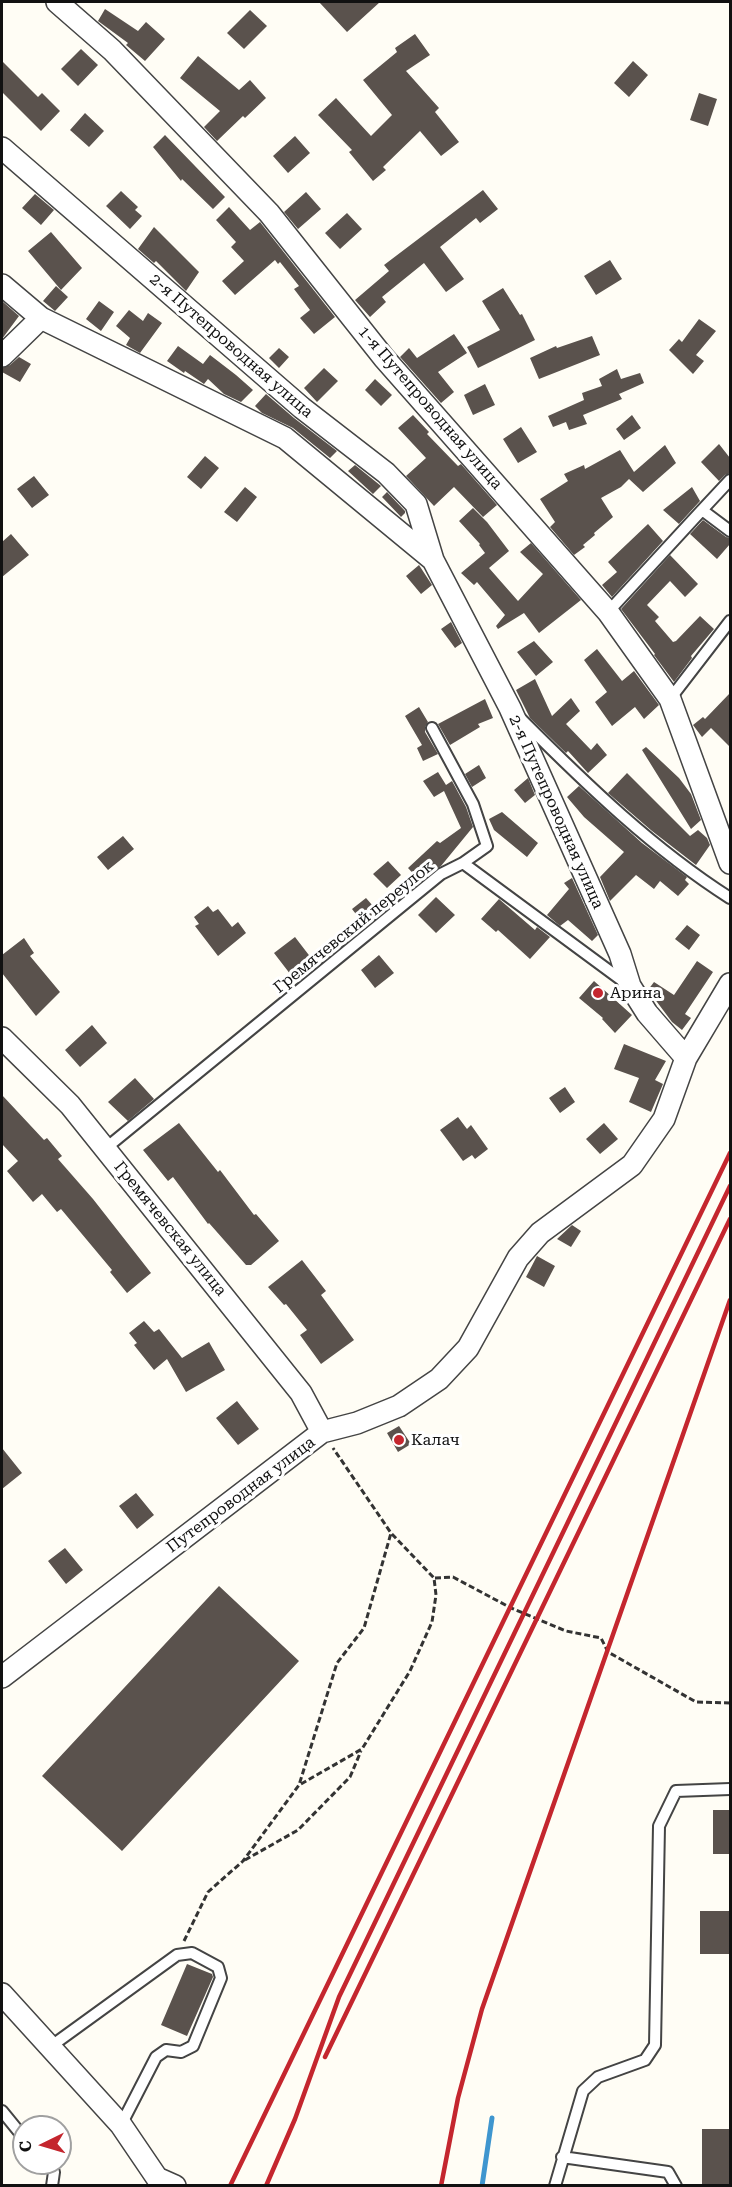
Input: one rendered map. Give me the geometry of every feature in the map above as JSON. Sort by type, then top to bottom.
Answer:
[{"type":"street","name":"1-я Путепроводная улица","points":[[57,2],[112,50],[269,213],[384,358],[608,612],[670,699],[730,863]]},
{"type":"street","name":"2-я Путепроводная улица","points":[[2,148],[302,408],[386,473],[416,504],[433,560],[510,708],[620,954],[630,986],[647,1013],[686,1058]]},
{"type":"street","name":"2-я Путепроводная улица","points":[[2,285],[41,318],[285,438],[433,560]]},
{"type":"street","points":[[2,356],[41,318]]},
{"type":"street","name":"Путепроводная улица","points":[[2,1677],[322,1432],[357,1423],[399,1406],[439,1379],[468,1348],[518,1258],[540,1233],[632,1165],[664,1119],[686,1058],[730,984]]},
{"type":"street","name":"Гремячевская улица","points":[[2,1038],[70,1105],[106,1148],[301,1393],[322,1432]]},
{"type":"street","points":[[2,1994],[121,2125],[162,2183]]},
{"type":"lane","points":[[608,612],[730,480]]},
{"type":"lane","points":[[702,510],[730,531]]},
{"type":"lane","points":[[670,699],[730,621]]},
{"type":"lane","points":[[510,708],[589,787],[700,879],[730,898]]},
{"type":"lane","name":"Гремячевский переулок","points":[[106,1148],[441,874],[464,863],[487,846],[473,804],[432,728]]},
{"type":"lane","points":[[464,863],[630,986]]},
{"type":"lane","points":[[555,2186],[583,2091],[598,2077],[645,2060],[655,2044],[658,1826],[676,1791],[730,1789]]},
{"type":"lane","points":[[50,2048],[177,1955],[192,1953],[218,1967],[221,1978],[193,2046],[182,2052],[166,2050],[156,2057],[121,2125]]},
{"type":"lane","points":[[2,2111],[12,2123]]},
{"type":"lane","points":[[562,2157],[668,2172],[676,2186]]},
{"type":"path","points":[[243,1861],[298,1830],[350,1778],[362,1749],[410,1671],[432,1622],[436,1595],[434,1578],[391,1533],[322,1432]]},
{"type":"path","points":[[177,1955],[208,1892],[243,1861],[299,1785],[337,1663],[364,1628],[391,1533]]},
{"type":"path","points":[[434,1578],[453,1577],[511,1608],[566,1631],[601,1638],[608,1652],[696,1702],[730,1703]]},
{"type":"path","points":[[299,1785],[362,1749]]},
{"type":"building","points":[[319,2],[380,2],[347,32]]},
{"type":"building","points":[[105,9],[138,31],[146,22],[165,39],[145,61],[126,45],[128,43],[98,21]]},
{"type":"building","points":[[250,10],[267,26],[244,49],[227,33]]},
{"type":"building","points":[[415,34],[430,55],[406,71],[439,108],[435,112],[459,142],[441,156],[420,131],[383,167],[386,170],[373,181],[349,152],[352,150],[318,115],[336,98],[371,136],[392,115],[363,80],[397,52],[395,48]]},
{"type":"building","points":[[81,49],[98,65],[78,86],[61,69]]},
{"type":"building","points":[[198,56],[239,90],[250,80],[266,98],[217,141],[204,127],[220,111],[180,78]]},
{"type":"building","points":[[2,61],[38,97],[42,93],[60,111],[41,131],[2,92]]},
{"type":"building","points":[[633,61],[648,75],[629,97],[614,83]]},
{"type":"building","points":[[699,93],[717,99],[708,126],[690,120]]},
{"type":"building","points":[[85,113],[104,131],[89,147],[70,130]]},
{"type":"building","points":[[165,135],[225,197],[213,209],[182,179],[181,181],[153,147]]},
{"type":"building","points":[[295,136],[310,153],[288,173],[273,156]]},
{"type":"building","points":[[483,190],[498,209],[480,223],[476,218],[440,247],[464,279],[446,292],[424,263],[382,297],[386,302],[370,317],[355,300],[389,271],[384,265]]},
{"type":"building","points":[[121,191],[138,207],[135,210],[142,216],[130,229],[106,206]]},
{"type":"building","points":[[306,192],[321,209],[298,229],[284,212]]},
{"type":"building","points":[[35,194],[54,210],[41,225],[22,208]]},
{"type":"building","points":[[229,207],[250,230],[260,222],[335,317],[314,334],[300,318],[310,310],[294,289],[299,286],[280,262],[278,264],[275,260],[235,295],[222,281],[244,261],[231,247],[236,242],[216,220]]},
{"type":"building","points":[[347,213],[362,229],[340,249],[325,233]]},
{"type":"building","points":[[154,227],[199,272],[186,291],[156,261],[154,263],[138,249]]},
{"type":"building","points":[[51,232],[82,268],[61,290],[28,251]]},
{"type":"building","points":[[610,260],[622,279],[596,295],[584,276]]},
{"type":"building","points":[[56,286],[68,297],[55,311],[43,301]]},
{"type":"building","points":[[503,288],[520,315],[522,314],[535,340],[478,368],[467,347],[500,330],[482,301]]},
{"type":"building","points":[[2,301],[19,316],[2,339]]},
{"type":"building","points":[[99,301],[114,312],[101,331],[86,319]]},
{"type":"building","points":[[129,310],[143,321],[148,313],[162,323],[140,353],[126,345],[130,338],[116,326]]},
{"type":"building","points":[[699,319],[716,331],[696,355],[704,361],[693,374],[669,350],[679,339],[682,342]]},
{"type":"building","points":[[454,334],[467,353],[438,372],[454,392],[441,403],[400,357],[409,348],[417,358]]},
{"type":"building","points":[[592,336],[600,355],[539,379],[530,358],[556,346],[557,348]]},
{"type":"building","points":[[178,346],[203,364],[210,355],[253,390],[241,402],[224,394],[208,379],[204,384],[185,371],[184,373],[167,361]]},
{"type":"building","points":[[279,348],[289,357],[279,368],[269,358]]},
{"type":"building","points":[[19,357],[31,364],[20,382],[2,372],[2,368],[10,365]]},
{"type":"building","points":[[324,368],[338,381],[317,402],[304,388]]},
{"type":"building","points":[[617,369],[621,379],[640,373],[644,383],[619,394],[622,399],[583,415],[587,424],[569,430],[566,422],[553,427],[548,416],[584,400],[582,393],[602,386],[599,379]]},
{"type":"building","points":[[375,379],[392,395],[381,406],[365,390]]},
{"type":"building","points":[[485,384],[495,405],[473,415],[464,395]]},
{"type":"building","points":[[266,394],[337,451],[330,458],[293,428],[262,413],[255,406]]},
{"type":"building","points":[[413,415],[429,432],[427,434],[458,466],[461,464],[497,505],[483,517],[454,487],[434,506],[406,476],[426,458],[398,428]]},
{"type":"building","points":[[632,415],[641,428],[624,440],[616,429]]},
{"type":"building","points":[[521,427],[537,452],[518,463],[503,439]]},
{"type":"building","points":[[719,444],[730,458],[730,473],[719,481],[701,462]]},
{"type":"building","points":[[665,445],[676,463],[643,492],[629,479],[621,487],[601,498],[613,517],[594,533],[595,535],[583,545],[585,547],[574,555],[550,527],[555,522],[540,499],[568,481],[564,474],[584,465],[585,469],[620,450],[634,472]]},
{"type":"building","points":[[205,456],[219,468],[201,489],[187,477]]},
{"type":"building","points":[[355,465],[381,486],[373,494],[348,471]]},
{"type":"building","points":[[34,476],[49,495],[32,508],[17,489]]},
{"type":"building","points":[[245,487],[257,497],[237,522],[224,512]]},
{"type":"building","points":[[692,487],[700,501],[679,524],[663,510]]},
{"type":"building","points":[[387,492],[405,511],[401,517],[382,497]]},
{"type":"building","points":[[473,508],[509,551],[489,568],[518,601],[543,574],[520,552],[531,543],[581,600],[539,633],[524,613],[498,629],[496,626],[505,615],[477,582],[474,585],[461,573],[485,553],[459,521]]},
{"type":"building","points":[[703,520],[730,538],[730,544],[717,559],[690,534]]},
{"type":"building","points":[[648,524],[663,541],[612,597],[602,585],[617,572],[608,562]]},
{"type":"building","points":[[11,534],[29,555],[2,577],[2,542]]},
{"type":"building","points":[[670,555],[698,584],[685,597],[670,581],[647,605],[659,617],[655,621],[673,642],[700,616],[714,629],[691,656],[692,658],[674,682],[621,609]]},
{"type":"building","points":[[419,565],[432,585],[421,594],[406,576]]},
{"type":"building","points":[[451,622],[462,643],[455,648],[441,629]]},
{"type":"building","points":[[534,641],[553,662],[536,676],[517,652]]},
{"type":"building","points":[[597,649],[622,681],[634,671],[659,705],[644,719],[635,707],[612,726],[595,702],[607,692],[584,660]]},
{"type":"building","points":[[535,679],[552,716],[571,698],[580,711],[566,724],[591,750],[597,743],[607,755],[588,773],[568,751],[566,753],[530,718],[516,690]]},
{"type":"building","points":[[730,693],[730,747],[711,728],[702,737],[693,725],[703,717],[705,719]]},
{"type":"building","points":[[485,699],[493,718],[478,724],[480,727],[450,745],[438,724]]},
{"type":"building","points":[[419,707],[428,722],[425,732],[438,754],[423,761],[417,748],[422,745],[405,716]]},
{"type":"building","points":[[646,747],[679,778],[691,794],[701,820],[691,829],[642,750]]},
{"type":"building","points":[[479,765],[486,778],[472,787],[465,774]]},
{"type":"building","points":[[438,772],[446,785],[452,781],[466,807],[473,827],[441,866],[420,881],[408,868],[437,841],[440,843],[461,828],[444,791],[434,797],[423,781]]},
{"type":"building","points":[[627,773],[690,836],[698,830],[707,838],[710,845],[696,865],[608,793]]},
{"type":"building","points":[[528,778],[535,795],[525,803],[514,790]]},
{"type":"building","points":[[579,786],[642,843],[687,877],[685,880],[689,884],[678,896],[660,881],[654,889],[636,875],[610,901],[600,877],[624,852],[584,817],[567,797]]},
{"type":"building","points":[[502,812],[538,843],[527,857],[494,830],[489,819]]},
{"type":"building","points":[[123,836],[134,849],[108,870],[97,857]]},
{"type":"building","points":[[388,861],[401,875],[387,888],[373,874]]},
{"type":"building","points":[[572,878],[598,935],[592,941],[568,920],[560,926],[547,915],[569,889],[564,883]]},
{"type":"building","points":[[436,897],[455,915],[436,933],[418,915]]},
{"type":"building","points":[[366,898],[380,914],[365,926],[352,909]]},
{"type":"building","points":[[499,899],[535,930],[537,927],[550,937],[530,959],[498,930],[496,932],[481,919]]},
{"type":"building","points":[[208,906],[213,912],[218,909],[232,927],[238,922],[246,933],[218,956],[195,926],[199,924],[194,917]]},
{"type":"building","points":[[687,925],[700,935],[689,950],[675,939]]},
{"type":"building","points":[[295,937],[315,963],[294,979],[274,953]]},
{"type":"building","points":[[24,938],[34,953],[30,956],[60,992],[36,1016],[2,973],[2,955]]},
{"type":"building","points":[[379,955],[394,973],[375,988],[361,970]]},
{"type":"building","points":[[697,961],[713,972],[685,1014],[691,1018],[682,1030],[672,1022],[648,990],[654,982],[674,995]]},
{"type":"building","points":[[594,981],[632,1015],[615,1033],[603,1018],[579,998]]},
{"type":"building","points":[[92,1025],[107,1043],[80,1067],[65,1050]]},
{"type":"building","points":[[624,1044],[666,1061],[655,1080],[663,1084],[651,1112],[629,1102],[639,1078],[614,1069]]},
{"type":"building","points":[[135,1078],[154,1099],[128,1121],[108,1102]]},
{"type":"building","points":[[565,1087],[575,1102],[560,1113],[549,1098]]},
{"type":"building","points":[[2,1095],[44,1140],[47,1138],[62,1156],[58,1159],[93,1199],[151,1273],[127,1293],[110,1272],[112,1270],[61,1209],[57,1212],[42,1194],[33,1202],[7,1171],[18,1161],[2,1144]]},
{"type":"building","points":[[458,1117],[467,1129],[471,1125],[488,1149],[475,1159],[472,1155],[463,1161],[440,1130]]},
{"type":"building","points":[[179,1123],[218,1172],[220,1170],[254,1215],[256,1214],[279,1241],[251,1265],[246,1265],[208,1224],[173,1177],[168,1181],[143,1150]]},
{"type":"building","points":[[604,1123],[618,1139],[600,1154],[586,1139]]},
{"type":"building","points":[[572,1225],[581,1231],[571,1247],[557,1239]]},
{"type":"building","points":[[537,1256],[555,1266],[544,1287],[526,1277]]},
{"type":"building","points":[[302,1260],[326,1291],[321,1295],[354,1340],[321,1364],[300,1335],[307,1330],[286,1304],[284,1305],[268,1287]]},
{"type":"building","points":[[144,1321],[154,1332],[159,1329],[182,1358],[209,1342],[225,1370],[186,1392],[167,1359],[154,1370],[134,1345],[137,1343],[129,1333]]},
{"type":"building","points":[[237,1401],[259,1429],[238,1445],[216,1418]]},
{"type":"building","points":[[399,1426],[411,1444],[398,1452],[387,1433]]},
{"type":"building","points":[[2,1448],[22,1473],[2,1489]]},
{"type":"building","points":[[136,1493],[154,1515],[137,1529],[119,1506]]},
{"type":"building","points":[[65,1548],[83,1570],[66,1584],[48,1561]]},
{"type":"building","points":[[219,1586],[299,1661],[122,1851],[42,1776]]},
{"type":"building","points":[[713,1810],[730,1810],[730,1854],[713,1854]]},
{"type":"building","points":[[700,1911],[730,1911],[730,1954],[700,1954]]},
{"type":"building","points":[[187,1964],[212,1974],[213,1977],[187,2036],[161,2025]]},
{"type":"building","points":[[702,2129],[730,2129],[730,2186],[702,2186]]},
{"type":"waterway","points":[[482,2186],[492,2118]]},
{"type":"railway","points":[[230,2186],[730,1153]]},
{"type":"railway","points":[[266,2186],[295,2119],[339,1997],[730,1186]]},
{"type":"railway","points":[[325,2057],[730,1219]]},
{"type":"railway","points":[[441,2186],[458,2098],[482,2009],[730,1300]]},
{"type":"place","name":"Арина","points":[[598,993]]},
{"type":"place","name":"Калач","points":[[399,1440]]}]
